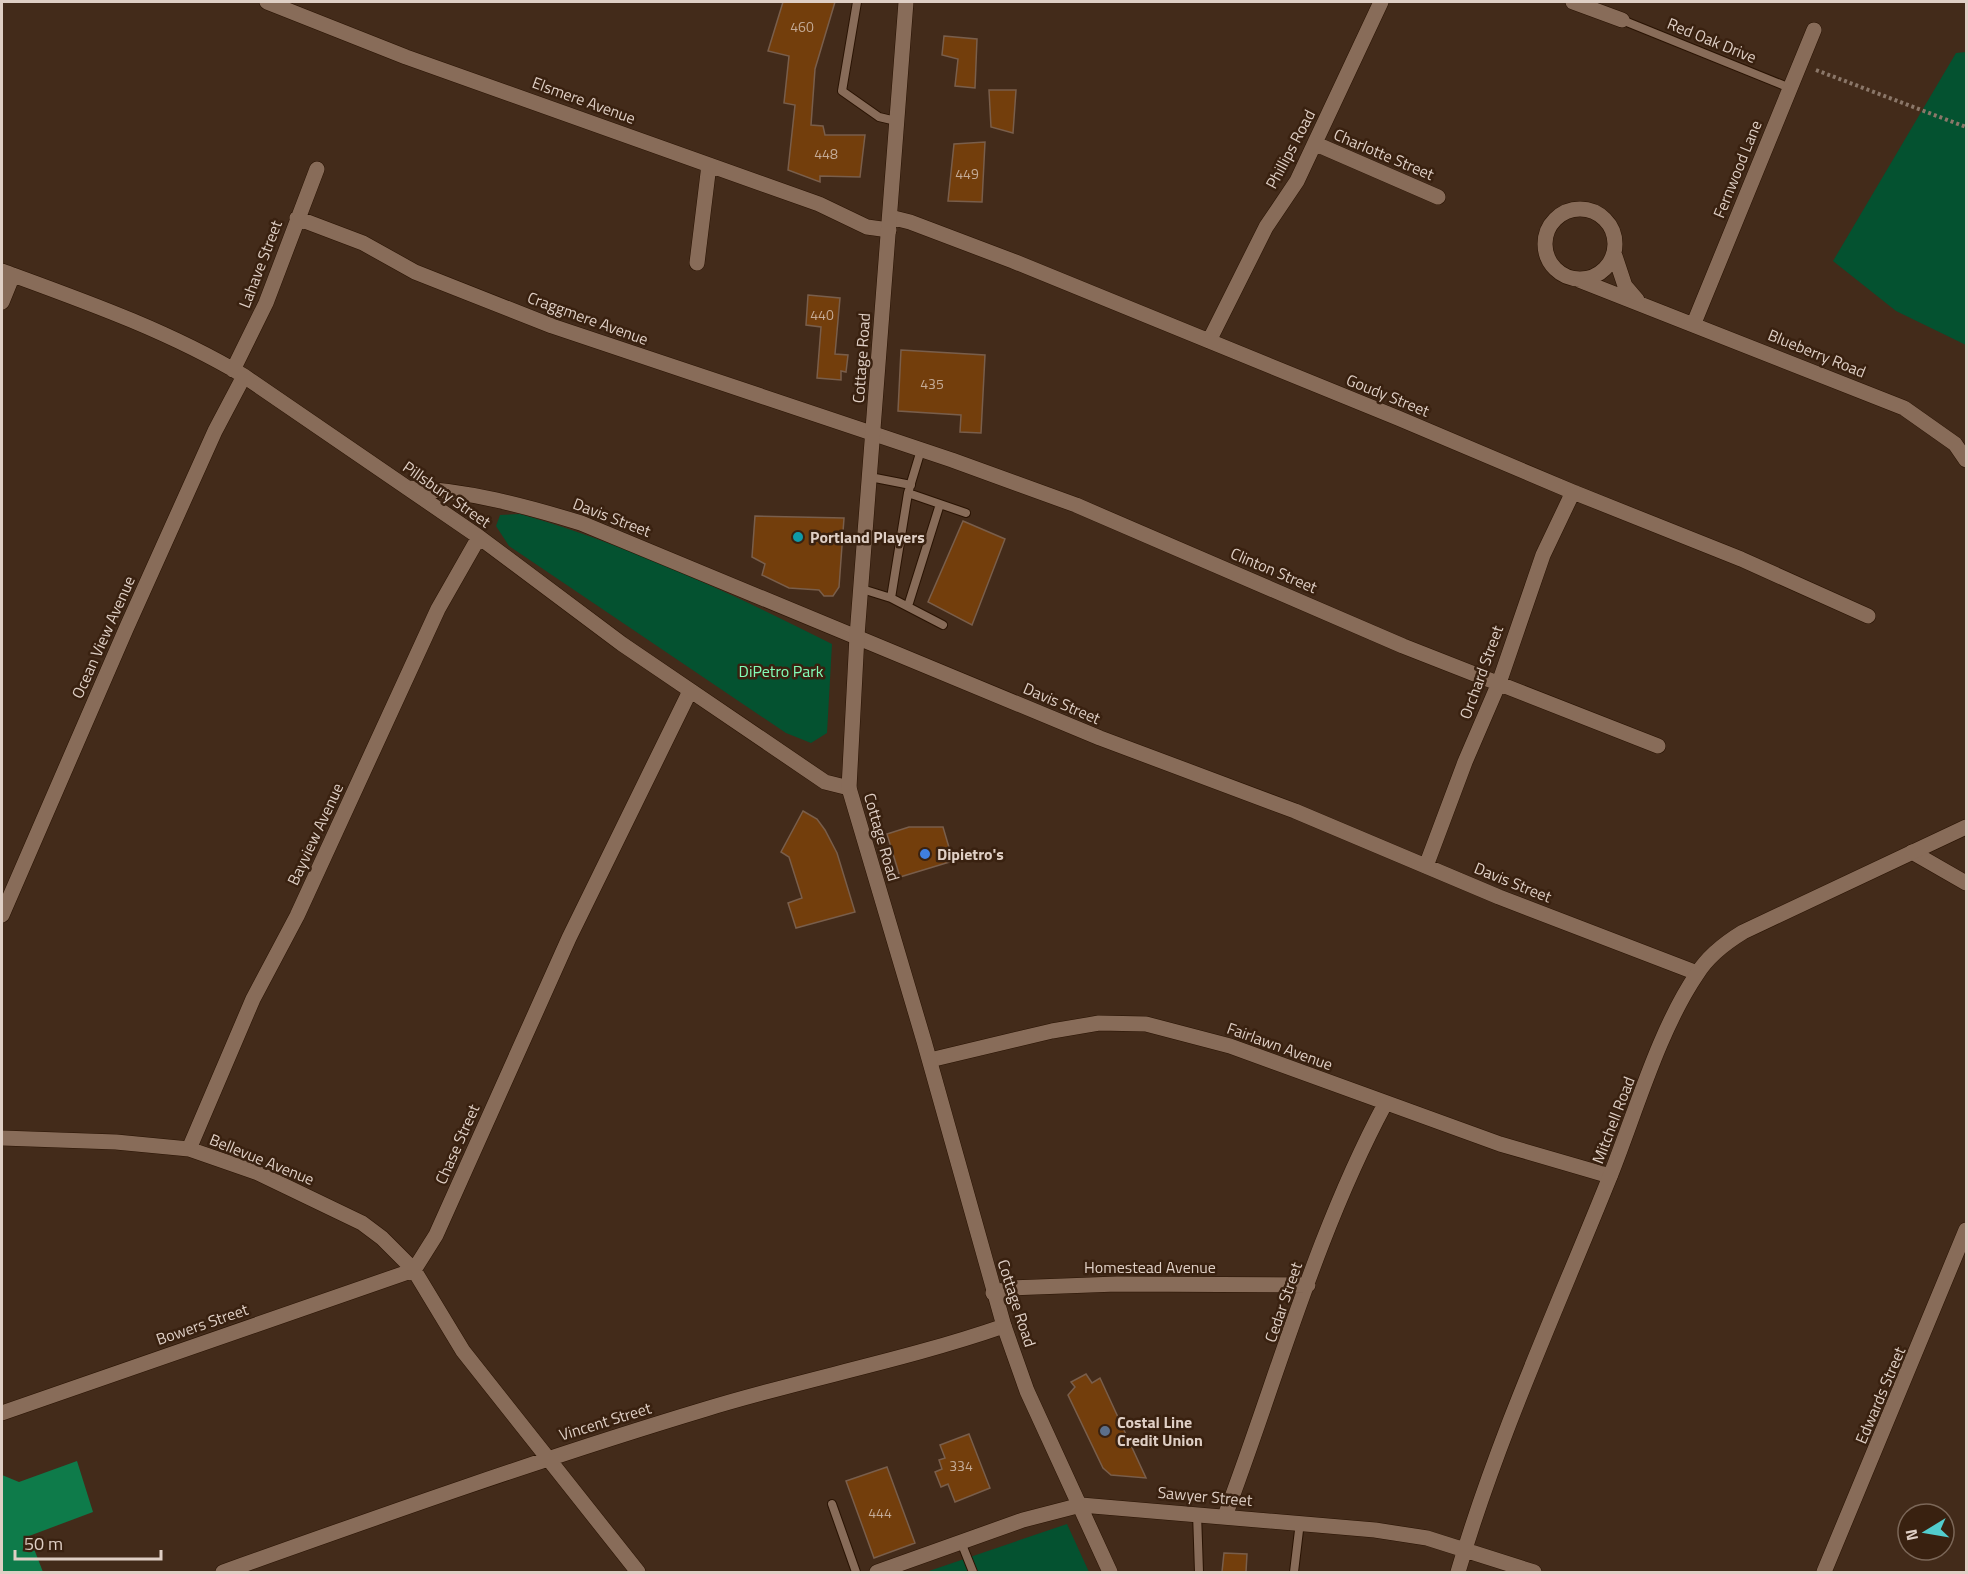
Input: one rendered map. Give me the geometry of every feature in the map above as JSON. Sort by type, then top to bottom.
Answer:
[{"type":"street","name":"Elsmere Avenue","points":[[267,2],[406,57],[819,204],[867,227],[890,224]]},
{"type":"street","name":"Cottage Road","points":[[906,2],[857,636],[849,788],[930,1060],[993,1293],[1027,1391],[1110,1572]]},
{"type":"street","name":"Phillips Road","points":[[1209,341],[1266,227],[1297,181],[1316,144],[1381,2]]},
{"type":"street","points":[[1573,2],[1622,20]]},
{"type":"street","name":"Fernwood Lane","points":[[1694,323],[1814,30]]},
{"type":"street","name":"Charlotte Street","points":[[1316,144],[1438,196]]},
{"type":"street","points":[[697,263],[709,165]]},
{"type":"street","name":"Lahave Street","points":[[239,373],[317,169]]},
{"type":"street","name":"Blueberry Road","points":[[1639,302],[1625,286],[1614,253],[1614,234],[1605,218],[1595,211],[1583,208],[1560,214],[1546,231],[1545,254],[1558,272],[1694,323],[1904,408],[1955,444],[1966,460]]},
{"type":"street","name":"Craggmere Avenue","points":[[297,218],[363,243],[415,272],[552,327],[874,435]]},
{"type":"street","name":"Goudy Street","points":[[890,224],[910,222],[1013,261],[1741,559],[1868,616]]},
{"type":"street","points":[[1579,280],[1601,273],[1614,253]]},
{"type":"street","points":[[2,302],[8,273]]},
{"type":"street","name":"Pillsbury Street","points":[[8,273],[155,332],[212,357],[239,373],[479,537],[622,644],[690,691],[825,782],[849,788]]},
{"type":"street","name":"Ocean View Avenue","points":[[2,915],[239,373]]},
{"type":"street","name":"Clinton Street","points":[[874,435],[1076,505],[1403,646],[1658,746]]},
{"type":"street","name":"Davis Street","points":[[408,488],[433,489],[497,501],[581,523],[1100,738],[1295,811],[1426,866],[1697,973]]},
{"type":"street","name":"Orchard Street","points":[[1426,866],[1465,762],[1499,683],[1543,555],[1573,492]]},
{"type":"street","name":"Bayview Avenue","points":[[189,1149],[253,999],[297,916],[438,609],[479,537]]},
{"type":"street","name":"Chase Street","points":[[414,1270],[436,1235],[569,938],[690,691]]},
{"type":"street","name":"Mitchell Road","points":[[1458,1572],[1495,1459],[1668,1028],[1697,973],[1724,944],[1743,932],[1966,827]]},
{"type":"street","points":[[1912,852],[1966,883]]},
{"type":"street","name":"Fairlawn Avenue","points":[[930,1060],[1052,1031],[1099,1023],[1146,1024],[1230,1046],[1500,1144],[1610,1176]]},
{"type":"street","name":"Cedar Street","points":[[1225,1516],[1308,1285],[1359,1153],[1385,1104]]},
{"type":"street","name":"Bellevue Avenue","points":[[2,1138],[116,1142],[189,1149],[258,1173],[362,1222],[382,1238],[414,1270]]},
{"type":"street","name":"Edwards Street","points":[[1824,1572],[1966,1230]]},
{"type":"street","points":[[414,1270],[463,1351],[638,1572]]},
{"type":"street","name":"Bowers Street","points":[[2,1413],[414,1270]]},
{"type":"street","name":"Homestead Avenue","points":[[993,1293],[1011,1287],[1308,1285]]},
{"type":"street","name":"Vincent Street","points":[[223,1572],[547,1458],[708,1408],[866,1367],[1004,1326]]},
{"type":"street","name":"Sawyer Street","points":[[877,1572],[1023,1520],[1081,1505],[1300,1522],[1427,1538],[1534,1572]]},
{"type":"lane","points":[[857,2],[842,91],[879,117],[896,121]]},
{"type":"lane","name":"Red Oak Drive","points":[[1622,20],[1790,87]]},
{"type":"lane","points":[[891,598],[910,489],[921,450]]},
{"type":"lane","points":[[870,477],[910,489],[940,504],[966,513]]},
{"type":"lane","points":[[908,606],[940,504]]},
{"type":"lane","points":[[862,589],[891,598],[943,625]]},
{"type":"lane","points":[[832,1504],[856,1572]]},
{"type":"lane","points":[[1197,1513],[1199,1572]]},
{"type":"lane","points":[[1294,1572],[1300,1522]]},
{"type":"lane","points":[[961,1542],[973,1572]]},
{"type":"path","points":[[1800,65],[1966,127]]},
{"type":"green space","points":[[1966,52],[1966,345],[1896,311],[1833,261],[1956,53]]},
{"type":"green space","name":"DiPetro Park","points":[[520,514],[639,555],[832,644],[827,733],[811,743],[786,733],[509,546],[496,526],[500,515]]},
{"type":"green space","points":[[77,1461],[93,1512],[29,1536],[43,1572],[2,1572],[2,1475],[19,1482]]},
{"type":"green space","points":[[1067,1524],[1089,1572],[926,1572]]},
{"type":"building","points":[[783,2],[835,2],[815,69],[811,125],[823,126],[825,135],[865,135],[860,177],[820,176],[820,182],[788,170],[795,105],[784,103],[789,56],[768,51]]},
{"type":"building","points":[[944,36],[977,39],[975,88],[955,86],[958,59],[942,55]]},
{"type":"building","points":[[989,90],[1016,90],[1013,133],[991,127]]},
{"type":"building","points":[[985,142],[982,202],[948,201],[954,144]]},
{"type":"building","points":[[808,295],[840,298],[835,354],[848,355],[846,372],[841,371],[841,380],[817,378],[821,327],[806,325]]},
{"type":"building","points":[[901,350],[985,355],[981,433],[960,432],[961,415],[898,411]]},
{"type":"building","name":"Portland Players","points":[[755,516],[844,518],[839,587],[833,596],[824,596],[819,590],[789,588],[762,575],[765,564],[752,557]]},
{"type":"building","points":[[963,521],[1005,539],[972,625],[928,602]]},
{"type":"building","points":[[803,811],[817,819],[837,853],[855,912],[796,928],[788,903],[802,898],[789,857],[781,852]]},
{"type":"building","name":"Dipietro's","points":[[909,827],[943,827],[953,861],[900,877],[887,834]]},
{"type":"building","name":"Costal Line Credit Union","points":[[1086,1374],[1092,1383],[1100,1378],[1146,1478],[1111,1475],[1103,1468],[1068,1395],[1075,1387],[1071,1382]]},
{"type":"building","points":[[969,1434],[990,1488],[955,1502],[948,1484],[941,1487],[935,1472],[942,1469],[939,1460],[945,1458],[940,1445]]},
{"type":"building","points":[[887,1467],[915,1543],[874,1558],[846,1481]]},
{"type":"building","points":[[1224,1553],[1247,1554],[1246,1572],[1222,1572]]},
{"type":"place","name":"Portland Players","points":[[798,537]]},
{"type":"place","name":"Dipietro's","points":[[925,854]]},
{"type":"place","name":"Costal Line Credit Union","points":[[1105,1431]]}]
